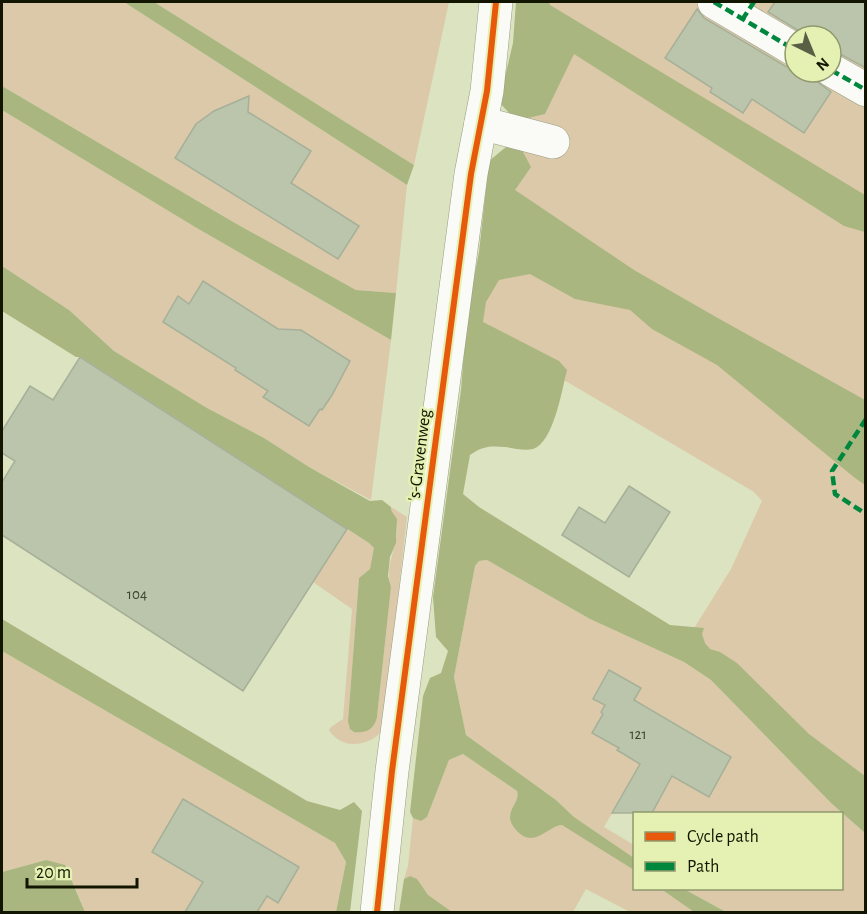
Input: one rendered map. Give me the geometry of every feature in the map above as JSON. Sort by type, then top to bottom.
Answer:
[{"type":"street","name":"'s-Gravenweg","points":[[377,912],[392,771],[469,185],[492,126],[487,91],[496,2]]},
{"type":"street","points":[[714,2],[783,43]]},
{"type":"street","points":[[843,77],[866,90]]},
{"type":"street","points":[[492,126],[546,139]]},
{"type":"shaded area","points":[[2,2],[124,2],[407,185],[396,293],[356,290],[235,223],[2,86]]},
{"type":"shaded area","points":[[124,2],[154,2],[414,165],[407,185]]},
{"type":"shaded area","points":[[154,2],[449,2],[414,165]]},
{"type":"shaded area","points":[[516,2],[549,2],[550,5],[865,195],[865,232],[844,226],[574,54],[545,114],[528,118],[523,152],[531,167],[515,190],[634,270],[865,400],[865,485],[717,365],[652,329],[630,310],[575,299],[530,274],[499,280],[486,302],[483,322],[559,361],[567,370],[556,414],[546,436],[533,449],[491,447],[483,448],[470,455],[463,494],[479,507],[670,625],[704,628],[702,634],[710,649],[720,652],[737,663],[809,734],[865,776],[865,833],[831,803],[711,680],[684,662],[590,619],[487,560],[479,561],[475,566],[454,677],[466,735],[556,800],[574,817],[633,857],[633,869],[562,825],[535,837],[523,836],[510,819],[510,813],[518,795],[517,791],[463,754],[449,760],[427,817],[421,821],[413,818],[410,812],[423,696],[430,678],[441,673],[448,651],[436,637],[433,597],[461,390],[467,313],[479,252],[489,161],[506,147],[511,115],[499,102],[513,43]]},
{"type":"shaded area","points":[[530,2],[865,2],[865,817],[683,646],[731,569],[762,501],[754,492],[547,370],[471,332],[497,234]]},
{"type":"shaded area","points":[[2,86],[235,223],[356,290],[396,293],[391,340],[195,227],[2,110]]},
{"type":"shaded area","points":[[2,110],[195,227],[391,340],[371,500],[207,408],[114,351],[69,310],[2,266]]},
{"type":"shaded area","points":[[2,266],[69,310],[114,351],[207,408],[264,438],[309,467],[370,501],[382,500],[391,507],[397,519],[396,543],[390,557],[388,576],[391,587],[377,717],[372,728],[354,732],[350,729],[348,721],[359,578],[370,569],[374,548],[81,357],[76,357],[2,311]]},
{"type":"shaded area","points":[[391,507],[407,517],[383,730],[364,743],[348,743],[335,737],[329,730],[343,719],[352,609],[313,582],[347,529],[375,548],[370,569],[359,578],[348,721],[377,717],[391,587],[390,566],[397,538],[396,520]]},
{"type":"shaded area","points":[[487,560],[590,619],[684,662],[711,680],[841,812],[650,812],[622,796],[604,827],[633,844],[633,857],[574,817],[556,800],[466,735],[454,677],[475,566],[479,561]],"holes":[[[593,699],[642,707],[644,705],[731,757],[709,796],[640,759],[638,762],[593,733],[605,705]]]},
{"type":"shaded area","points":[[2,619],[307,801],[340,810],[354,802],[362,811],[350,912],[336,912],[346,862],[335,843],[2,651]]},
{"type":"shaded area","points":[[2,651],[335,843],[346,862],[336,912],[85,912],[74,885],[46,860],[2,872]]},
{"type":"shaded area","points":[[463,754],[517,791],[518,797],[510,815],[515,829],[551,828],[562,825],[568,827],[633,869],[633,890],[662,890],[694,912],[630,912],[586,889],[573,912],[452,912],[438,904],[413,878],[410,876],[404,879],[408,866],[413,818],[421,820],[427,817],[449,760]]},
{"type":"shaded area","points":[[843,814],[865,833],[865,912],[726,912],[686,890],[843,890]]},
{"type":"shaded area","points":[[46,860],[65,865],[85,912],[2,912],[2,872]]},
{"type":"shaded area","points":[[410,876],[417,879],[428,895],[452,912],[399,912],[404,879]]},
{"type":"shaded area","points":[[662,890],[686,890],[726,912],[694,912]]},
{"type":"building","points":[[775,2],[866,2],[866,68],[843,56],[843,24],[788,24],[768,12]]},
{"type":"building","points":[[697,9],[704,18],[783,65],[783,84],[820,84],[831,92],[804,133],[752,99],[743,113],[710,92],[712,88],[665,58]]},
{"type":"building","points":[[249,96],[248,112],[311,151],[291,183],[359,226],[338,259],[175,158],[196,124],[214,111]]},
{"type":"building","points":[[203,281],[278,329],[301,330],[350,361],[332,395],[309,426],[263,397],[268,391],[235,370],[236,368],[163,322],[178,296],[189,304]]},
{"type":"building","points":[[80,357],[347,529],[243,691],[2,535],[2,482],[15,461],[2,453],[2,431],[30,386],[53,400]]},
{"type":"building","points":[[629,486],[670,512],[629,577],[562,535],[579,507],[605,523]]},
{"type":"building","points":[[609,670],[641,688],[634,700],[731,757],[709,797],[672,776],[653,812],[612,813],[640,764],[617,750],[619,748],[592,733],[603,714],[601,712],[605,705],[593,699]]},
{"type":"building","points":[[183,799],[299,867],[278,903],[267,896],[257,912],[185,912],[203,882],[152,852]]},
{"type":"marked path","points":[[714,2],[783,43]]},
{"type":"marked path","points":[[742,20],[754,2]]},
{"type":"marked path","points":[[843,77],[866,90]]},
{"type":"marked path","points":[[866,419],[832,471],[835,494],[866,514]]},
{"type":"cycle path","points":[[377,912],[392,771],[471,174],[487,91],[496,2]]}]
